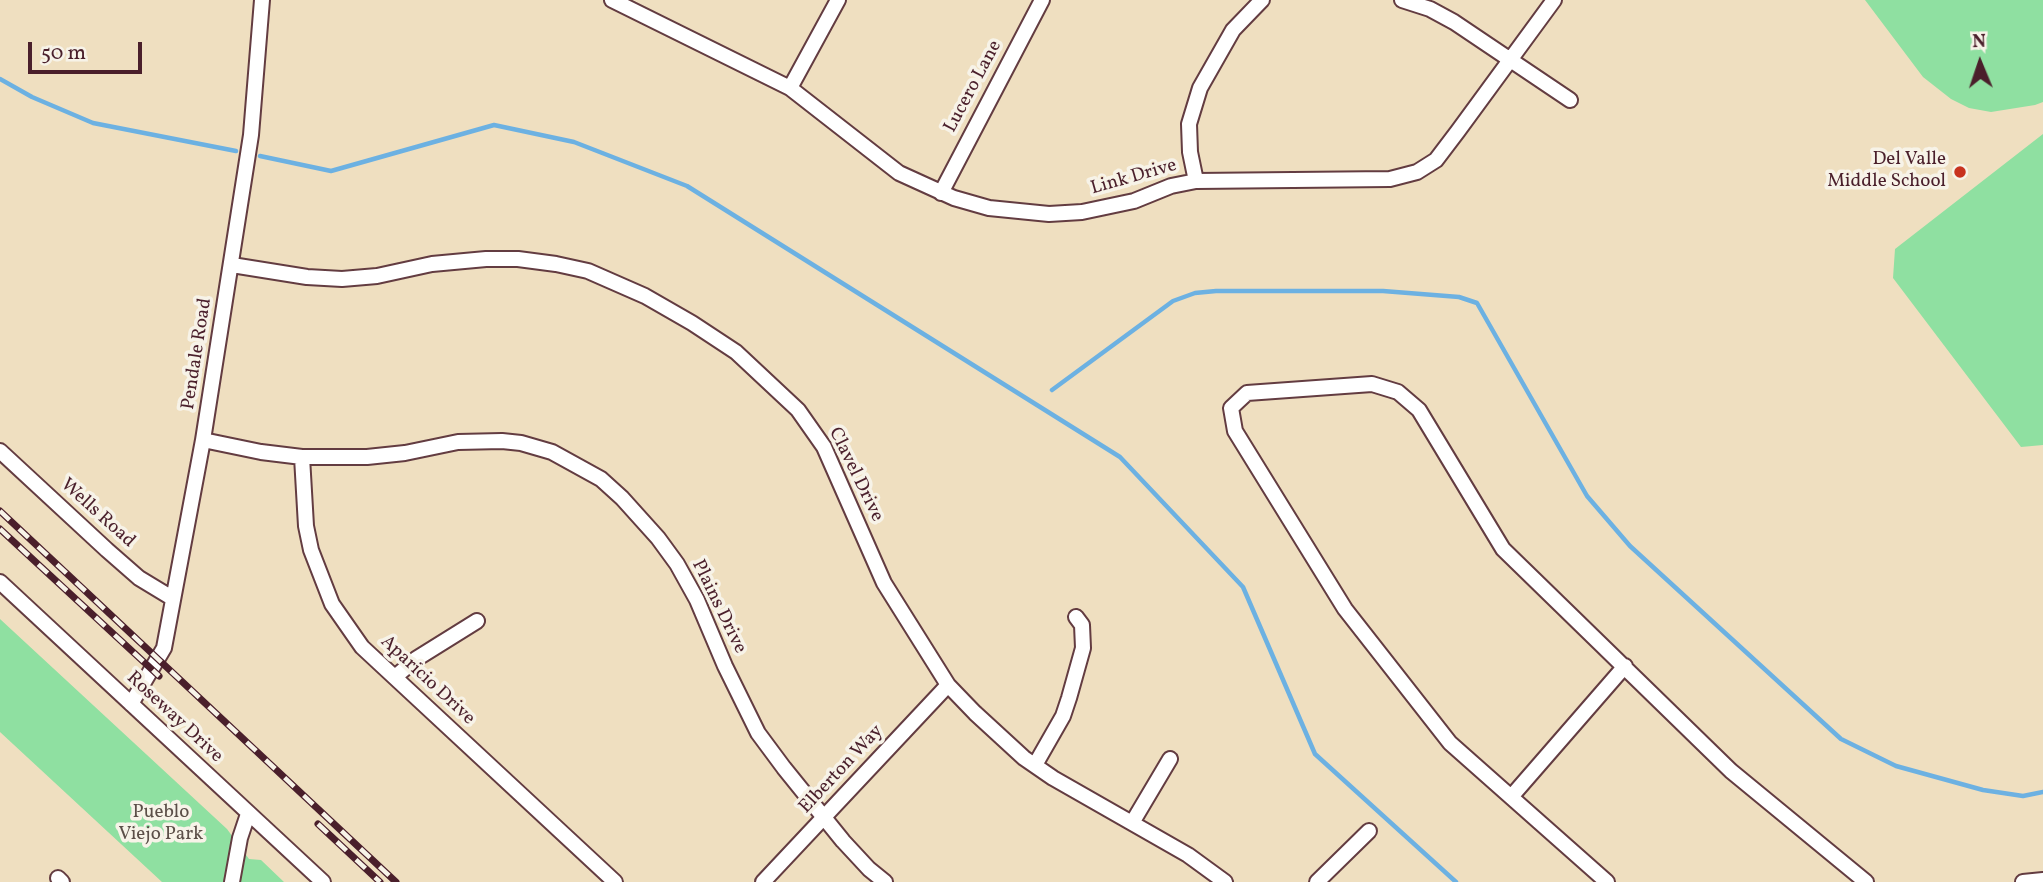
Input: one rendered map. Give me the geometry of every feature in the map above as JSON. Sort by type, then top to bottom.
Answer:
[{"type":"street","name":"Pendale Road","points":[[131,704],[164,648],[203,440],[251,135],[262,0]]},
{"type":"street","name":"Link Drive","points":[[612,0],[790,88],[899,173],[941,193],[989,208],[1049,214],[1082,212],[1134,201],[1171,186],[1196,181],[1390,179],[1417,172],[1436,160],[1555,0]]},
{"type":"street","points":[[790,88],[838,0]]},
{"type":"street","name":"Lucero Lane","points":[[941,193],[1042,0]]},
{"type":"street","points":[[1196,181],[1189,145],[1189,124],[1200,88],[1233,30],[1262,0]]},
{"type":"street","points":[[1402,0],[1430,9],[1454,22],[1570,100]]},
{"type":"street","name":"Clavel Drive","points":[[232,265],[307,277],[342,279],[377,276],[432,264],[518,258],[588,271],[645,296],[692,323],[736,352],[767,379],[798,410],[818,438],[884,583],[948,685],[996,734],[1035,765],[1188,855],[1225,882]]},
{"type":"street","points":[[1607,882],[1450,743],[1345,609],[1235,431],[1231,408],[1247,393],[1372,384],[1398,392],[1419,410],[1503,549],[1731,771],[1866,882]]},
{"type":"street","name":"Plains Drive","points":[[203,440],[302,457],[367,457],[405,453],[458,442],[502,441],[552,452],[601,479],[658,538],[677,564],[697,600],[758,733],[843,841],[885,882]]},
{"type":"street","name":"Wells Road","points":[[0,451],[139,578],[172,598]]},
{"type":"street","name":"Aparicio Drive","points":[[302,457],[306,526],[320,577],[332,604],[362,647],[615,882]]},
{"type":"street","name":"Roseway Drive","points":[[0,582],[321,881]]},
{"type":"street","points":[[1035,765],[1063,716],[1073,685],[1083,648],[1082,625],[1076,617]]},
{"type":"street","points":[[394,677],[416,659],[477,621]]},
{"type":"street","points":[[1511,797],[1625,666]]},
{"type":"street","name":"Elberton Way","points":[[763,882],[948,685]]},
{"type":"street","points":[[1132,823],[1170,759]]},
{"type":"street","points":[[232,882],[240,838],[248,814]]},
{"type":"street","points":[[1317,882],[1369,831]]},
{"type":"green space","points":[[1865,0],[2043,0],[2043,102],[1991,112],[1969,108],[1951,99],[1923,77]]},
{"type":"green space","points":[[2043,134],[2043,445],[2021,447],[1893,278],[1895,249]]},
{"type":"green space","name":"Pueblo Viejo Park","points":[[0,619],[227,829],[249,859],[261,860],[284,882],[162,882],[0,732]]},
{"type":"waterway","points":[[0,79],[32,97],[93,123],[236,151]]},
{"type":"waterway","points":[[260,156],[331,171],[494,125],[574,142],[687,186],[1120,457],[1243,587],[1315,754],[1456,882]]},
{"type":"waterway","points":[[1052,390],[1173,301],[1195,293],[1383,291],[1459,297],[1477,303],[1587,496],[1630,546],[1841,739],[1896,766],[1983,790],[2023,796],[2043,792]]},
{"type":"railway","points":[[0,511],[396,882]]},
{"type":"railway","points":[[0,529],[159,676]]},
{"type":"railway","points":[[318,824],[380,882]]},
{"type":"place","name":"Del Valle Middle School","points":[[1960,172]]}]
